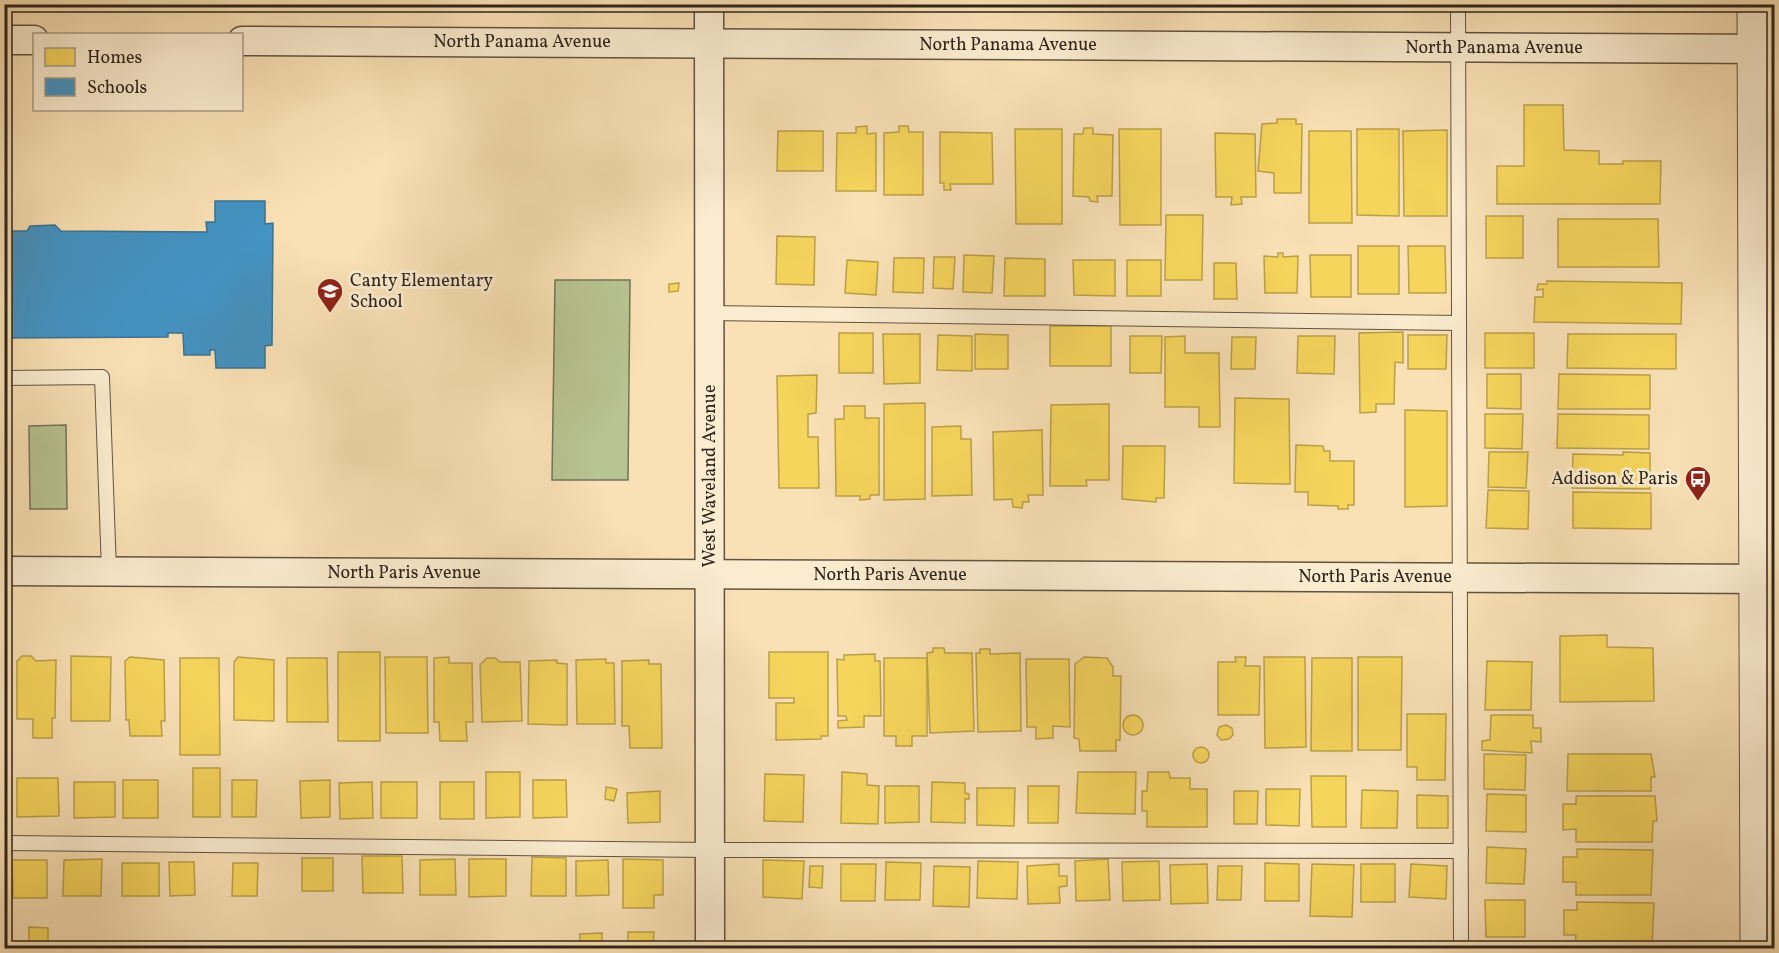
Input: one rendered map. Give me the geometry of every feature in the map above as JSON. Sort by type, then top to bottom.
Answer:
[{"type":"street","name":"West Waveland Avenue","points":[[710,4],[710,948]]},
{"type":"street","points":[[1754,4],[1764,49],[1765,579],[1757,948]]},
{"type":"street","points":[[4,40],[33,40]]},
{"type":"street","name":"North Panama Avenue","points":[[243,41],[1764,49]]},
{"type":"street","name":"North Paris Avenue","points":[[4,571],[1765,579]]},
{"type":"lane","points":[[1458,4],[1461,948]]},
{"type":"lane","points":[[710,313],[1459,323]]},
{"type":"lane","points":[[4,378],[102,377],[109,571]]},
{"type":"lane","points":[[4,843],[710,850],[1461,851]]},
{"type":"green space","points":[[555,280],[630,280],[628,480],[552,480]]},
{"type":"green space","points":[[66,425],[67,509],[30,509],[29,426]]},
{"type":"building: Homes","points":[[1524,105],[1563,105],[1564,150],[1599,151],[1599,164],[1623,164],[1623,161],[1661,161],[1660,204],[1497,204],[1497,166],[1524,166]]},
{"type":"building: Homes","points":[[1277,119],[1296,119],[1296,124],[1302,124],[1301,193],[1274,193],[1274,173],[1258,171],[1262,124],[1277,123]]},
{"type":"building: Homes","points":[[867,126],[867,134],[876,133],[876,191],[836,191],[837,133],[856,133],[856,127]]},
{"type":"building: Homes","points":[[899,126],[908,126],[909,132],[923,132],[923,195],[884,195],[884,133],[899,132]]},
{"type":"building: Homes","points":[[1084,128],[1093,128],[1093,134],[1113,135],[1112,196],[1097,196],[1098,202],[1090,201],[1089,197],[1073,196],[1074,134],[1083,134]]},
{"type":"building: Homes","points":[[1015,129],[1062,129],[1062,224],[1016,224]]},
{"type":"building: Homes","points":[[1119,129],[1161,129],[1161,225],[1120,225]]},
{"type":"building: Homes","points":[[1357,129],[1399,129],[1399,216],[1357,215]]},
{"type":"building: Homes","points":[[1447,130],[1447,216],[1404,216],[1403,131]]},
{"type":"building: Homes","points":[[778,131],[823,131],[823,171],[777,171]]},
{"type":"building: Homes","points":[[1309,131],[1351,131],[1352,223],[1309,223]]},
{"type":"building: Homes","points":[[940,132],[992,133],[993,184],[950,184],[951,190],[944,190],[944,183],[940,183]]},
{"type":"building: Homes","points":[[1215,133],[1255,134],[1256,197],[1241,197],[1242,204],[1231,205],[1232,197],[1216,197]]},
{"type":"building: Homes","points":[[1166,215],[1203,215],[1202,280],[1165,280]]},
{"type":"building: Homes","points":[[1486,216],[1523,216],[1523,258],[1486,258]]},
{"type":"building: Homes","points":[[1558,219],[1658,219],[1659,267],[1558,267]]},
{"type":"building: Homes","points":[[777,236],[815,237],[814,285],[776,284]]},
{"type":"building: Homes","points":[[1358,246],[1399,246],[1399,294],[1358,294]]},
{"type":"building: Homes","points":[[1408,246],[1445,246],[1446,293],[1409,293]]},
{"type":"building: Homes","points":[[1278,253],[1283,253],[1283,257],[1298,256],[1297,293],[1265,293],[1264,256],[1278,257]]},
{"type":"building: Homes","points":[[964,255],[994,256],[992,293],[963,292]]},
{"type":"building: Homes","points":[[1310,255],[1351,255],[1351,297],[1311,297]]},
{"type":"building: Homes","points":[[934,257],[955,257],[953,289],[933,288]]},
{"type":"building: Homes","points":[[894,258],[924,258],[923,293],[893,292]]},
{"type":"building: Homes","points":[[1005,258],[1045,259],[1045,296],[1004,296]]},
{"type":"building: Homes","points":[[847,260],[878,262],[876,295],[845,293]]},
{"type":"building: Homes","points":[[1073,260],[1115,260],[1115,296],[1074,295]]},
{"type":"building: Homes","points":[[1127,260],[1161,260],[1161,296],[1127,296]]},
{"type":"building: Homes","points":[[1214,263],[1236,263],[1237,299],[1214,299]]},
{"type":"building: Homes","points":[[1547,281],[1682,283],[1681,324],[1534,322],[1535,297],[1543,297],[1543,289],[1537,290],[1538,284],[1547,284]]},
{"type":"building: Homes","points":[[679,283],[678,291],[669,292],[669,284]]},
{"type":"building: Homes","points":[[1050,326],[1111,326],[1111,366],[1050,366]]},
{"type":"building: Homes","points":[[1403,332],[1403,363],[1395,362],[1394,404],[1376,404],[1376,412],[1360,413],[1359,333]]},
{"type":"building: Homes","points":[[839,333],[873,333],[873,373],[839,373]]},
{"type":"building: Homes","points":[[1485,333],[1534,333],[1534,368],[1485,368]]},
{"type":"building: Homes","points":[[883,334],[920,334],[920,383],[884,384]]},
{"type":"building: Homes","points":[[975,334],[1008,335],[1008,369],[975,369]]},
{"type":"building: Homes","points":[[1568,334],[1676,334],[1676,369],[1567,368]]},
{"type":"building: Homes","points":[[938,335],[972,336],[972,371],[937,370]]},
{"type":"building: Homes","points":[[1408,335],[1447,335],[1446,369],[1408,369]]},
{"type":"building: Homes","points":[[1130,336],[1162,336],[1161,373],[1130,373]]},
{"type":"building: Homes","points":[[1185,336],[1185,353],[1219,353],[1220,427],[1199,427],[1199,407],[1165,407],[1165,337]]},
{"type":"building: Homes","points":[[1298,336],[1335,336],[1334,374],[1297,373]]},
{"type":"building: Homes","points":[[1232,337],[1256,337],[1255,369],[1231,369]]},
{"type":"building: Homes","points":[[1487,374],[1521,374],[1521,409],[1487,408]]},
{"type":"building: Homes","points":[[1559,374],[1650,375],[1650,409],[1558,409]]},
{"type":"building: Homes","points":[[817,375],[816,413],[808,414],[808,437],[818,437],[819,488],[779,488],[777,376]]},
{"type":"building: Homes","points":[[1235,398],[1289,399],[1290,484],[1234,483]]},
{"type":"building: Homes","points":[[925,403],[925,499],[884,500],[884,404]]},
{"type":"building: Homes","points":[[1109,404],[1109,480],[1086,480],[1087,486],[1050,486],[1051,405]]},
{"type":"building: Homes","points":[[844,406],[865,406],[865,418],[879,418],[879,495],[870,495],[870,499],[860,500],[860,496],[836,496],[835,419],[844,419]]},
{"type":"building: Homes","points":[[1405,410],[1447,411],[1447,506],[1405,507]]},
{"type":"building: Homes","points":[[1485,414],[1523,414],[1522,449],[1485,448]]},
{"type":"building: Homes","points":[[1558,414],[1649,415],[1649,449],[1557,448]]},
{"type":"building: Homes","points":[[961,426],[961,439],[971,439],[972,495],[932,496],[932,427]]},
{"type":"building: Homes","points":[[1042,430],[1043,495],[1028,495],[1029,502],[1023,502],[1022,508],[1013,507],[1012,499],[994,500],[993,432]]},
{"type":"building: Homes","points":[[1296,445],[1323,446],[1324,451],[1330,451],[1330,461],[1354,461],[1354,505],[1348,505],[1348,509],[1338,509],[1338,506],[1308,505],[1308,492],[1295,492]]},
{"type":"building: Homes","points":[[1123,446],[1165,446],[1164,498],[1156,498],[1156,502],[1122,499]]},
{"type":"building: Homes","points":[[1489,452],[1528,452],[1526,488],[1488,487]]},
{"type":"building: Homes","points":[[1623,452],[1650,453],[1650,489],[1572,488],[1573,454],[1623,455]]},
{"type":"building: Homes","points":[[1488,490],[1529,491],[1528,529],[1486,528]]},
{"type":"building: Homes","points":[[1573,492],[1651,493],[1651,529],[1573,528]]},
{"type":"building: Homes","points":[[1607,635],[1607,647],[1653,648],[1654,701],[1560,702],[1560,636]]},
{"type":"building: Homes","points":[[933,648],[944,648],[945,653],[972,653],[974,731],[930,733],[927,653],[933,652]]},
{"type":"building: Homes","points":[[980,649],[990,649],[990,654],[1020,653],[1021,731],[978,732],[976,653],[980,653]]},
{"type":"building: Homes","points":[[338,652],[380,652],[380,741],[338,741]]},
{"type":"building: Homes","points":[[769,652],[828,652],[828,736],[821,736],[821,739],[776,740],[776,703],[794,703],[794,698],[769,698]]},
{"type":"building: Homes","points":[[875,654],[875,661],[880,661],[881,716],[864,716],[864,727],[838,728],[838,721],[847,720],[846,716],[838,716],[837,659],[844,660],[844,655]]},
{"type":"building: Homes","points":[[22,656],[31,656],[36,661],[56,660],[55,718],[52,718],[52,738],[33,738],[33,719],[17,719],[17,661]]},
{"type":"building: Homes","points":[[71,656],[111,657],[110,721],[71,721]]},
{"type":"building: Homes","points":[[130,657],[164,660],[165,721],[161,721],[162,736],[130,736],[129,720],[126,720],[125,661]]},
{"type":"building: Homes","points":[[238,657],[274,660],[274,721],[234,720],[234,662]]},
{"type":"building: Homes","points":[[385,657],[427,657],[428,733],[386,733]]},
{"type":"building: Homes","points":[[449,657],[449,663],[472,663],[473,722],[466,722],[467,741],[440,741],[439,722],[434,722],[434,658]]},
{"type":"building: Homes","points":[[1084,657],[1107,658],[1113,667],[1113,676],[1121,676],[1120,740],[1116,740],[1116,751],[1080,751],[1079,739],[1074,738],[1075,664]]},
{"type":"building: Homes","points":[[1235,657],[1246,657],[1245,666],[1260,666],[1259,715],[1218,715],[1218,662],[1236,662]]},
{"type":"building: Homes","points":[[1264,657],[1305,657],[1306,747],[1265,748]]},
{"type":"building: Homes","points":[[1358,657],[1402,657],[1401,750],[1358,750]]},
{"type":"building: Homes","points":[[180,658],[219,658],[220,755],[180,755]]},
{"type":"building: Homes","points":[[287,658],[327,658],[328,722],[287,722]]},
{"type":"building: Homes","points":[[487,658],[495,658],[500,662],[520,662],[522,721],[482,722],[480,665]]},
{"type":"building: Homes","points":[[884,658],[927,658],[927,736],[912,736],[912,746],[896,746],[896,736],[884,736]]},
{"type":"building: Homes","points":[[1312,658],[1352,658],[1352,751],[1311,751]]},
{"type":"building: Homes","points":[[606,659],[606,663],[614,663],[615,724],[577,724],[576,660]]},
{"type":"building: Homes","points":[[1026,659],[1069,659],[1070,727],[1053,726],[1053,738],[1036,739],[1036,727],[1027,727]]},
{"type":"building: Homes","points":[[557,660],[557,663],[567,664],[567,725],[528,724],[529,661]]},
{"type":"building: Homes","points":[[649,660],[649,664],[661,664],[662,748],[630,748],[629,726],[622,726],[622,661]]},
{"type":"building: Homes","points":[[1487,661],[1532,662],[1531,710],[1485,710]]},
{"type":"building: Homes","points":[[1407,714],[1446,714],[1445,780],[1417,780],[1417,767],[1407,767]]},
{"type":"building: Homes","points":[[1133,715],[1140,718],[1143,725],[1140,732],[1133,735],[1126,732],[1123,725],[1126,718]]},
{"type":"building: Homes","points":[[1491,715],[1533,715],[1533,728],[1541,728],[1541,742],[1531,741],[1532,753],[1482,750],[1482,741],[1490,740]]},
{"type":"building: Homes","points":[[1226,725],[1232,728],[1233,735],[1229,739],[1221,740],[1217,735],[1219,727]]},
{"type":"building: Homes","points":[[1201,747],[1207,749],[1209,755],[1207,761],[1201,763],[1195,761],[1193,755],[1195,749]]},
{"type":"building: Homes","points":[[1484,754],[1526,755],[1525,790],[1484,789]]},
{"type":"building: Homes","points":[[1568,754],[1651,754],[1655,777],[1651,777],[1651,791],[1567,791]]},
{"type":"building: Homes","points":[[193,768],[220,768],[220,817],[193,817]]},
{"type":"building: Homes","points":[[486,772],[520,772],[520,817],[486,818]]},
{"type":"building: Homes","points":[[842,772],[867,774],[867,785],[879,786],[878,824],[841,823]]},
{"type":"building: Homes","points":[[1078,772],[1136,772],[1135,814],[1076,813]]},
{"type":"building: Homes","points":[[1148,772],[1169,772],[1170,778],[1190,778],[1190,789],[1207,789],[1207,827],[1147,827],[1147,811],[1142,811],[1142,791],[1147,791]]},
{"type":"building: Homes","points":[[765,774],[804,775],[803,822],[764,821]]},
{"type":"building: Homes","points":[[1311,776],[1346,776],[1346,827],[1312,827]]},
{"type":"building: Homes","points":[[17,778],[58,778],[59,816],[17,817]]},
{"type":"building: Homes","points":[[123,780],[158,780],[158,818],[123,818]]},
{"type":"building: Homes","points":[[232,780],[257,780],[256,817],[232,817]]},
{"type":"building: Homes","points":[[330,780],[330,817],[301,818],[300,781]]},
{"type":"building: Homes","points":[[533,780],[566,780],[567,817],[533,818]]},
{"type":"building: Homes","points":[[74,782],[115,782],[115,817],[74,818]]},
{"type":"building: Homes","points":[[372,782],[373,818],[340,819],[339,783]]},
{"type":"building: Homes","points":[[381,782],[417,782],[417,818],[381,818]]},
{"type":"building: Homes","points":[[440,782],[474,782],[474,819],[440,819]]},
{"type":"building: Homes","points":[[932,782],[965,783],[965,793],[969,794],[969,799],[965,799],[965,823],[931,822]]},
{"type":"building: Homes","points":[[885,786],[919,786],[919,822],[885,823]]},
{"type":"building: Homes","points":[[1028,786],[1059,786],[1058,823],[1028,823]]},
{"type":"building: Homes","points":[[606,787],[617,789],[614,801],[605,799]]},
{"type":"building: Homes","points":[[977,788],[1015,788],[1014,826],[977,825]]},
{"type":"building: Homes","points":[[1266,789],[1300,789],[1299,826],[1266,825]]},
{"type":"building: Homes","points":[[1362,790],[1398,791],[1397,828],[1361,828]]},
{"type":"building: Homes","points":[[660,791],[660,822],[628,823],[627,793]]},
{"type":"building: Homes","points":[[1234,791],[1258,791],[1257,824],[1234,824]]},
{"type":"building: Homes","points":[[1487,794],[1526,795],[1526,832],[1486,831]]},
{"type":"building: Homes","points":[[1417,795],[1448,796],[1448,828],[1417,828]]},
{"type":"building: Homes","points":[[1576,796],[1655,796],[1657,821],[1653,821],[1652,842],[1576,842],[1576,829],[1563,830],[1563,804],[1576,804]]},
{"type":"building: Homes","points":[[1487,847],[1526,849],[1524,884],[1486,883]]},
{"type":"building: Homes","points":[[1577,849],[1653,850],[1651,895],[1576,895],[1576,882],[1563,882],[1563,857],[1577,857]]},
{"type":"building: Homes","points":[[362,856],[402,856],[403,893],[363,893]]},
{"type":"building: Homes","points":[[532,857],[566,858],[566,896],[531,896]]},
{"type":"building: Homes","points":[[302,858],[333,858],[333,891],[302,891]]},
{"type":"building: Homes","points":[[102,859],[101,896],[63,896],[64,860]]},
{"type":"building: Homes","points":[[455,859],[456,895],[420,895],[420,860]]},
{"type":"building: Homes","points":[[469,859],[506,859],[506,896],[469,897]]},
{"type":"building: Homes","points":[[623,859],[663,860],[663,895],[654,895],[654,908],[623,908]]},
{"type":"building: Homes","points":[[1108,859],[1110,900],[1076,901],[1075,861]]},
{"type":"building: Homes","points":[[12,860],[47,860],[47,898],[13,898]]},
{"type":"building: Homes","points":[[608,860],[609,895],[576,896],[576,861]]},
{"type":"building: Homes","points":[[763,860],[804,861],[802,899],[763,897]]},
{"type":"building: Homes","points":[[978,861],[1018,862],[1017,899],[977,898]]},
{"type":"building: Homes","points":[[1159,861],[1160,900],[1123,901],[1122,862]]},
{"type":"building: Homes","points":[[169,862],[194,862],[195,895],[170,896]]},
{"type":"building: Homes","points":[[886,862],[921,863],[920,900],[885,900]]},
{"type":"building: Homes","points":[[122,863],[159,863],[159,896],[122,896]]},
{"type":"building: Homes","points":[[233,863],[258,863],[257,896],[232,896]]},
{"type":"building: Homes","points":[[1265,863],[1299,864],[1299,901],[1265,901]]},
{"type":"building: Homes","points":[[841,864],[876,864],[875,901],[841,901]]},
{"type":"building: Homes","points":[[1059,864],[1059,876],[1067,876],[1067,886],[1059,887],[1060,903],[1028,904],[1027,866]]},
{"type":"building: Homes","points":[[1207,864],[1208,903],[1171,904],[1170,865]]},
{"type":"building: Homes","points":[[1312,864],[1354,865],[1352,917],[1310,916]]},
{"type":"building: Homes","points":[[1361,864],[1395,864],[1395,902],[1361,902]]},
{"type":"building: Homes","points":[[1411,864],[1447,866],[1446,899],[1409,897]]},
{"type":"building: Homes","points":[[810,866],[823,866],[822,888],[809,887]]},
{"type":"building: Homes","points":[[934,866],[970,867],[969,907],[933,906]]},
{"type":"building: Homes","points":[[1218,866],[1242,866],[1241,900],[1217,900]]},
{"type":"building: Homes","points":[[1485,900],[1525,900],[1525,937],[1486,937]]},
{"type":"building: Homes","points":[[1577,902],[1654,903],[1652,948],[1575,947],[1576,935],[1564,935],[1564,910],[1577,910]]},
{"type":"building: Homes","points":[[29,927],[48,928],[48,948],[29,948]]},
{"type":"building: Homes","points":[[628,932],[654,932],[653,944],[660,944],[660,948],[628,948]]},
{"type":"building: Homes","points":[[602,933],[602,948],[580,948],[580,934]]},
{"type":"building: Homes","points":[[61,942],[91,942],[90,948],[61,948]]},
{"type":"building: Homes","points":[[529,944],[568,944],[568,948],[529,948]]},
{"type":"building: Homes","points":[[1352,945],[1352,948],[1314,948],[1314,946]]},
{"type":"building: Schools","points":[[215,201],[265,201],[265,224],[273,223],[272,345],[265,346],[265,368],[216,368],[215,350],[210,350],[210,355],[184,355],[183,333],[168,333],[168,337],[4,338],[4,231],[27,231],[30,226],[55,225],[61,231],[207,232],[206,222],[215,222]]},
{"type":"place","name":"Canty Elementary School","points":[[330,314]]},
{"type":"place","name":"Addison & Paris","points":[[1698,502]]}]
